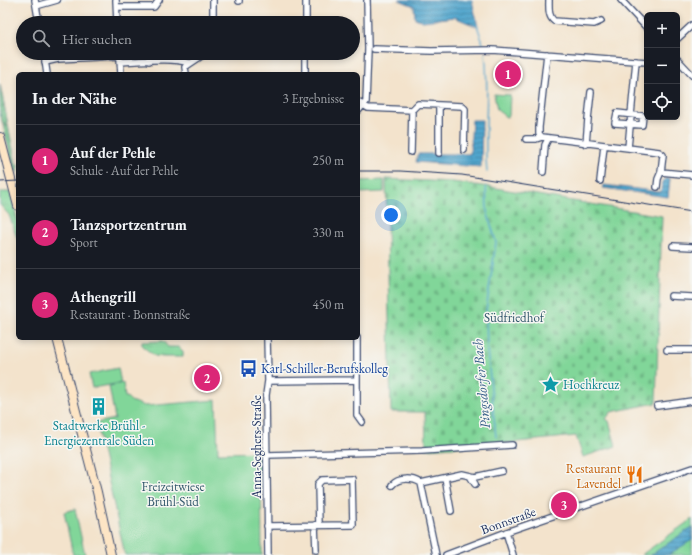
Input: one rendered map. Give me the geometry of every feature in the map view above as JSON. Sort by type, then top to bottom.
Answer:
[{"type":"street","points":[[38,16],[36,3],[57,0]]},
{"type":"street","points":[[116,0],[117,16]]},
{"type":"street","points":[[117,7],[154,7],[159,0]]},
{"type":"street","points":[[214,0],[214,16]]},
{"type":"street","points":[[306,0],[306,16]]},
{"type":"street","points":[[360,104],[366,102],[368,49],[367,0]]},
{"type":"street","points":[[550,0],[549,14],[554,21],[594,24],[601,21]]},
{"type":"street","points":[[621,0],[644,25]]},
{"type":"street","points":[[680,36],[692,25]]},
{"type":"street","points":[[374,49],[431,51],[493,50],[644,62]]},
{"type":"street","points":[[545,138],[539,134],[539,127],[547,54]]},
{"type":"street","points":[[47,72],[45,62],[54,60]]},
{"type":"street","points":[[186,72],[185,67],[195,60]]},
{"type":"street","points":[[305,60],[305,72]]},
{"type":"street","points":[[121,72],[121,62],[183,61],[190,63]]},
{"type":"street","points":[[628,148],[629,124],[636,61]]},
{"type":"street","points":[[680,62],[692,75]]},
{"type":"street","points":[[586,144],[592,92]]},
{"type":"street","points":[[360,104],[368,108],[412,110]]},
{"type":"street","points":[[411,152],[412,110],[418,104],[462,106],[465,109],[464,150]]},
{"type":"street","points":[[439,153],[440,105]]},
{"type":"street","points":[[617,113],[643,116],[642,125],[629,124],[615,123],[617,113]]},
{"type":"street","points":[[0,137],[16,198]]},
{"type":"street","points":[[526,138],[536,140],[545,138],[662,153],[661,172],[657,187]]},
{"type":"street","points":[[543,172],[545,138]]},
{"type":"street","points":[[600,181],[604,146]]},
{"type":"street","points":[[661,172],[692,175]]},
{"type":"street","points":[[673,246],[692,247]]},
{"type":"street","points":[[671,296],[692,297]]},
{"type":"street","points":[[58,340],[97,492],[111,555]]},
{"type":"street","name":"Anna-Seghers-Straße","points":[[267,340],[268,381],[266,395],[268,555]]},
{"type":"street","points":[[357,340],[358,415],[362,422]]},
{"type":"street","points":[[667,350],[692,350]]},
{"type":"street","points":[[268,381],[357,380]]},
{"type":"street","points":[[657,406],[692,401]]},
{"type":"street","points":[[267,455],[422,451],[512,445]]},
{"type":"street","name":"Bonnstraße","points":[[446,555],[506,532],[692,468]]},
{"type":"street","points":[[392,485],[400,480],[412,479],[421,483],[464,474],[475,477],[502,472]]},
{"type":"street","points":[[470,476],[475,484]]},
{"type":"street","points":[[445,478],[451,511]]},
{"type":"street","points":[[267,526],[317,525],[353,525],[352,479],[322,480],[318,484],[317,525],[316,550]]},
{"type":"street","points":[[421,483],[436,555]]},
{"type":"street","points":[[506,532],[513,555]]},
{"type":"green space","points":[[0,84],[16,164],[16,172],[13,167],[0,113]]},
{"type":"green space","points":[[494,94],[510,95],[509,116],[506,117],[497,110]]},
{"type":"green space","name":"Südfriedhof","points":[[386,179],[453,182],[662,216],[656,403],[611,412],[606,419],[609,421],[616,446],[583,457],[576,436],[426,449],[425,412],[391,412]]},
{"type":"green space","points":[[384,180],[384,192],[360,193],[360,181]]},
{"type":"green space","points":[[0,192],[10,192],[16,214],[16,235],[9,215],[0,205]]},
{"type":"green space","points":[[163,341],[168,347],[178,347],[183,351],[183,357],[155,356],[142,346],[142,342]]},
{"type":"green space","points":[[118,368],[121,383],[92,388],[89,374]]},
{"type":"green space","name":"Freizeitwiese Brühl-Süd","points":[[123,383],[125,397],[145,406],[216,400],[218,453],[261,452],[262,555],[125,555],[96,423],[115,419],[109,386]]},
{"type":"green space","points":[[75,509],[85,555],[73,555],[64,512]]},
{"type":"green space","points":[[692,519],[692,555],[641,555]]},
{"type":"water","points":[[399,0],[472,0],[478,27],[454,17],[423,21],[415,18],[414,6]]},
{"type":"water","points":[[472,120],[482,120],[481,167],[416,162],[418,154],[470,154]]},
{"type":"water","points":[[666,178],[670,179],[668,197],[603,188],[604,185],[661,192],[663,181]]},
{"type":"water","points":[[692,527],[692,540],[668,555],[651,555]]},
{"type":"waterway","name":"Pingsdorfer Bach","points":[[477,25],[484,47]]},
{"type":"waterway","name":"Pingsdorfer Bach","points":[[485,54],[487,83],[487,172]]},
{"type":"waterway","name":"Pingsdorfer Bach","points":[[486,186],[487,211],[496,242],[486,311],[487,349],[496,437]]},
{"type":"tram line","points":[[360,171],[400,171],[462,175],[692,212]]},
{"type":"tram line","points":[[0,182],[16,181]]},
{"type":"place","name":"Auf der Pehle","points":[[508,74]]},
{"type":"place","name":"Karl-Schiller-Berufskolleg","points":[[248,368]]},
{"type":"place","name":"Tanzsportzentrum","points":[[207,378]]},
{"type":"place","name":"Hochkreuz","points":[[550,384]]},
{"type":"place","name":"Stadtwerke Brühl - Energiezentrale Süden","points":[[99,406]]},
{"type":"place","name":"Restaurant Lavendel","points":[[634,475]]},
{"type":"place","name":"Athengrill","points":[[564,505]]}]
